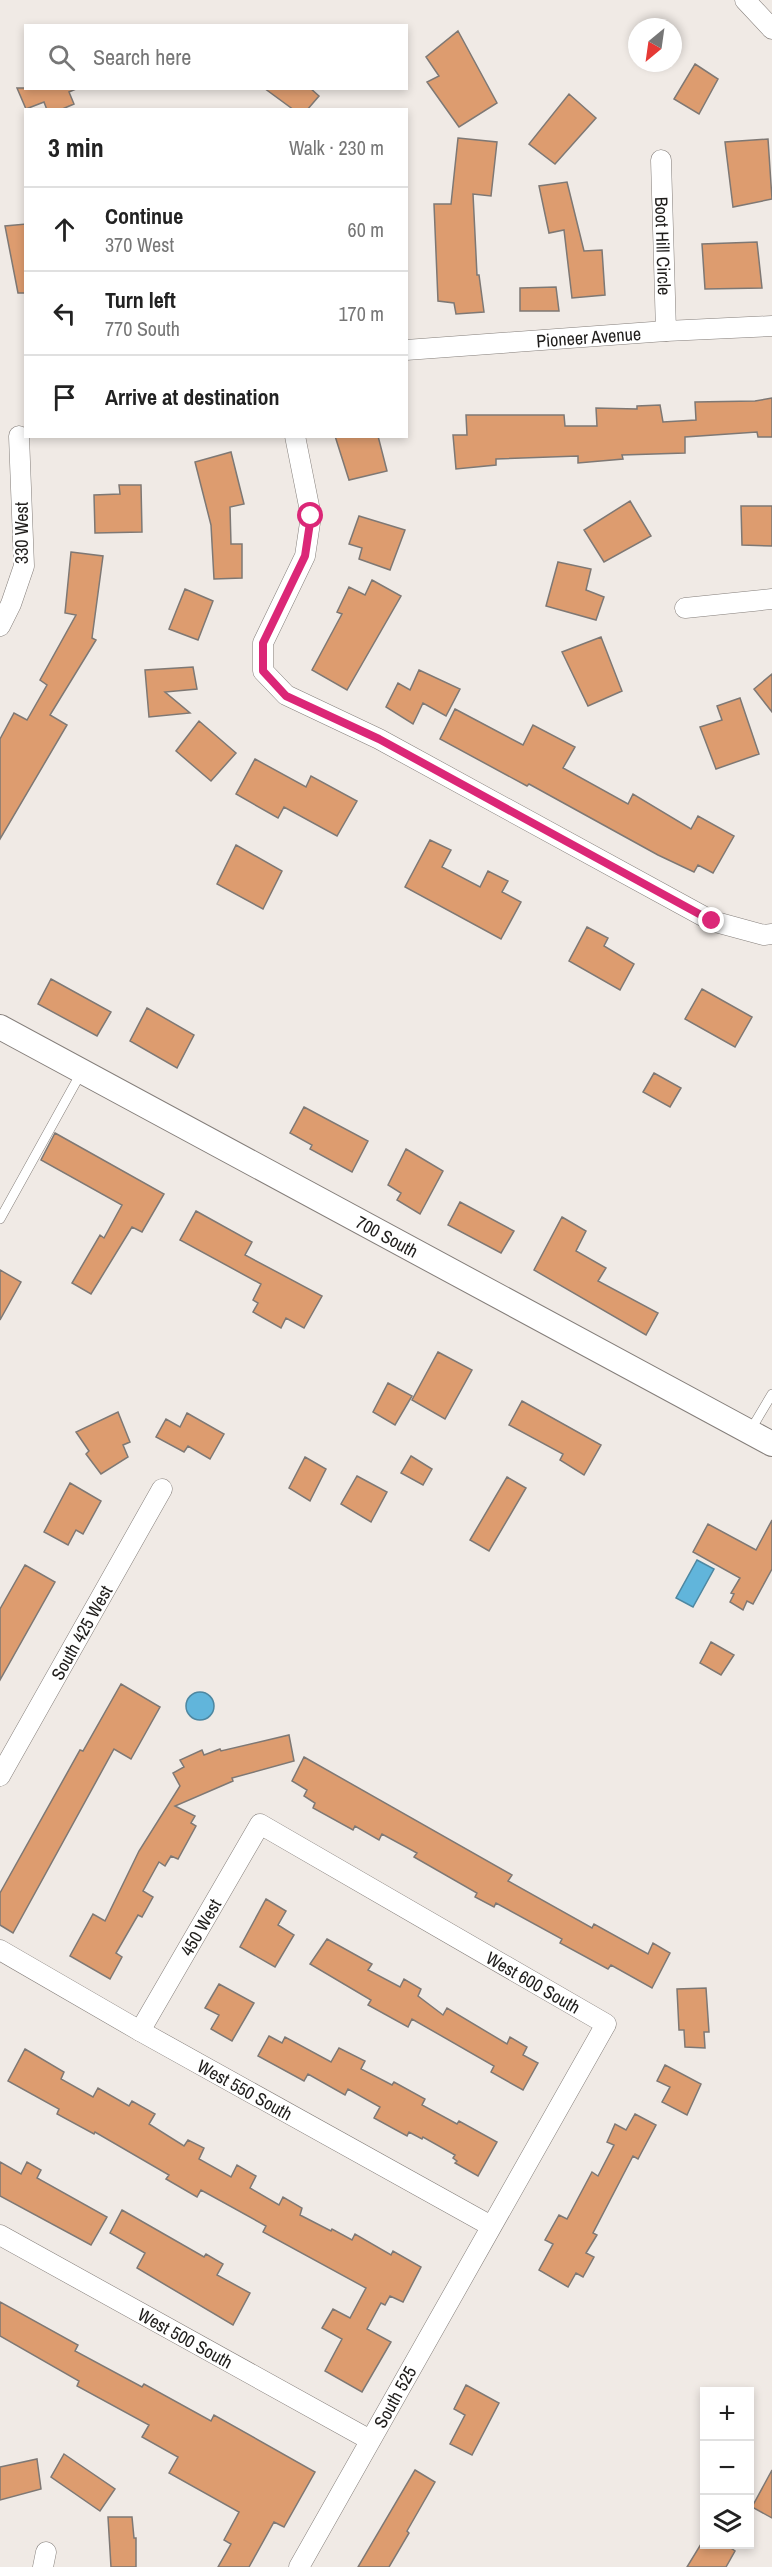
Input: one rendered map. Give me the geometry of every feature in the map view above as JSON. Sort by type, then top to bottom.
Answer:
[{"type":"street","points":[[745,0],[772,29]]},
{"type":"street","name":"Boot Hill Circle","points":[[661,160],[666,331]]},
{"type":"street","name":"Pioneer Avenue","points":[[408,350],[666,331],[772,326]]},
{"type":"street","name":"330 West","points":[[0,626],[11,604],[24,566],[15,436]]},
{"type":"street","points":[[295,438],[311,516],[305,556],[263,643],[263,671],[286,696],[379,739],[712,921],[764,935],[772,934]]},
{"type":"street","points":[[685,608],[772,599]]},
{"type":"street","name":"700 South","points":[[0,1027],[772,1444]]},
{"type":"street","name":"South 425 West","points":[[0,1776],[162,1489]]},
{"type":"street","name":"450 West","points":[[140,2031],[260,1824]]},
{"type":"street","name":"West 600 South","points":[[260,1824],[606,2024],[491,2226]]},
{"type":"street","name":"West 550 South","points":[[0,1950],[140,2031],[491,2226]]},
{"type":"street","name":"South 525","points":[[299,2567],[491,2226]]},
{"type":"street","name":"West 500 South","points":[[0,2235],[370,2440]]},
{"type":"lane","points":[[0,1219],[82,1071]]},
{"type":"lane","points":[[749,1432],[772,1394]]},
{"type":"water","points":[[697,1560],[714,1569],[693,1607],[676,1598]]},
{"type":"water","points":[[200,1692],[210,1696],[214,1706],[210,1716],[200,1720],[190,1716],[186,1706],[190,1696]]},
{"type":"building","points":[[458,31],[497,103],[459,127],[427,82],[439,76],[426,57]]},
{"type":"building","points":[[695,64],[718,79],[699,114],[674,99]]},
{"type":"building","points":[[17,88],[74,90],[69,92],[74,104],[65,108],[46,108],[44,102],[26,108]]},
{"type":"building","points":[[267,90],[312,90],[319,96],[309,108],[291,108]]},
{"type":"building","points":[[569,94],[596,118],[555,164],[529,144]]},
{"type":"building","points":[[458,138],[497,142],[491,196],[473,194],[477,275],[479,275],[484,312],[456,314],[454,303],[438,301],[434,204],[451,204]]},
{"type":"building","points":[[768,139],[772,199],[733,207],[725,142]]},
{"type":"building","points":[[567,182],[584,251],[602,250],[605,295],[572,298],[564,230],[549,233],[539,186]]},
{"type":"building","points":[[24,224],[24,293],[18,293],[5,226]]},
{"type":"building","points":[[757,242],[762,288],[705,289],[702,244]]},
{"type":"building","points":[[556,287],[559,311],[520,311],[520,288]]},
{"type":"building","points":[[772,398],[772,437],[758,437],[757,432],[685,437],[685,453],[622,455],[623,459],[578,463],[578,456],[496,459],[496,465],[456,469],[453,435],[467,435],[466,415],[564,415],[565,426],[597,426],[596,408],[637,409],[637,406],[660,405],[663,422],[696,420],[695,402],[755,401]]},
{"type":"building","points":[[336,438],[379,438],[387,471],[349,480]]},
{"type":"building","points":[[231,452],[244,504],[230,507],[231,544],[242,544],[242,578],[214,579],[211,525],[195,462]]},
{"type":"building","points":[[119,485],[141,485],[142,532],[95,533],[94,495],[120,494]]},
{"type":"building","points":[[630,501],[651,536],[604,562],[584,530]]},
{"type":"building","points":[[741,506],[772,506],[772,546],[742,545]]},
{"type":"building","points":[[359,516],[405,530],[390,570],[359,559],[362,548],[349,544]]},
{"type":"building","points":[[71,552],[103,556],[92,638],[96,640],[50,715],[67,725],[0,839],[0,739],[14,713],[27,720],[47,685],[40,680],[76,615],[65,613]]},
{"type":"building","points":[[558,562],[591,569],[586,590],[604,597],[596,620],[546,606]]},
{"type":"building","points":[[372,580],[401,596],[347,690],[312,670],[342,614],[337,612],[349,587],[365,595]]},
{"type":"building","points":[[185,589],[213,601],[198,640],[169,629]]},
{"type":"building","points":[[601,637],[622,691],[588,706],[562,652]]},
{"type":"building","points":[[193,667],[197,689],[165,692],[190,713],[149,717],[145,670]]},
{"type":"building","points":[[419,670],[460,689],[446,716],[423,703],[413,724],[386,707],[398,683],[410,690]]},
{"type":"building","points":[[772,674],[772,712],[754,689]]},
{"type":"building","points":[[740,698],[759,754],[716,769],[700,727],[722,720],[717,706]]},
{"type":"building","points":[[455,709],[523,745],[533,725],[575,747],[563,768],[628,804],[633,794],[691,829],[698,816],[734,836],[713,873],[698,865],[694,872],[440,739]]},
{"type":"building","points":[[199,721],[236,753],[211,781],[176,751]]},
{"type":"building","points":[[255,759],[306,787],[311,776],[357,801],[337,836],[284,807],[278,818],[236,794]]},
{"type":"building","points":[[430,840],[451,850],[442,867],[480,887],[488,871],[508,881],[502,892],[521,902],[501,939],[405,887]]},
{"type":"building","points":[[236,845],[282,871],[263,909],[217,884]]},
{"type":"building","points":[[587,927],[608,938],[604,946],[634,964],[620,990],[569,961]]},
{"type":"building","points":[[51,979],[111,1012],[97,1036],[38,1004]]},
{"type":"building","points":[[702,989],[752,1017],[735,1047],[685,1019]]},
{"type":"building","points":[[147,1008],[194,1035],[177,1068],[130,1041]]},
{"type":"building","points":[[654,1073],[681,1088],[670,1107],[643,1092]]},
{"type":"building","points":[[304,1107],[368,1141],[352,1172],[310,1149],[312,1145],[290,1133]]},
{"type":"building","points":[[55,1133],[164,1194],[142,1232],[132,1227],[91,1294],[72,1283],[100,1235],[104,1238],[122,1205],[41,1160]]},
{"type":"building","points":[[406,1149],[443,1171],[420,1214],[397,1200],[401,1193],[388,1185]]},
{"type":"building","points":[[460,1202],[514,1231],[501,1253],[448,1225]]},
{"type":"building","points":[[196,1211],[252,1242],[245,1255],[322,1296],[304,1328],[286,1318],[281,1328],[253,1312],[258,1303],[253,1300],[261,1284],[180,1240]]},
{"type":"building","points":[[562,1217],[586,1231],[576,1251],[606,1268],[598,1281],[658,1313],[646,1335],[534,1270]]},
{"type":"building","points":[[0,1270],[21,1282],[0,1320]]},
{"type":"building","points":[[438,1352],[472,1370],[445,1419],[412,1400]]},
{"type":"building","points":[[388,1383],[412,1396],[395,1425],[373,1412]]},
{"type":"building","points":[[522,1401],[601,1445],[584,1475],[560,1460],[563,1454],[509,1425]]},
{"type":"building","points":[[118,1412],[130,1442],[123,1445],[128,1457],[101,1474],[86,1454],[89,1451],[76,1432]]},
{"type":"building","points":[[187,1413],[224,1434],[210,1459],[188,1446],[184,1452],[156,1437],[166,1419],[180,1427]]},
{"type":"building","points":[[411,1456],[432,1469],[423,1485],[401,1473]]},
{"type":"building","points":[[305,1457],[326,1469],[310,1501],[289,1488]]},
{"type":"building","points":[[357,1476],[387,1492],[371,1522],[341,1504]]},
{"type":"building","points":[[507,1477],[526,1488],[489,1551],[470,1540]]},
{"type":"building","points":[[70,1483],[101,1501],[83,1534],[76,1530],[68,1545],[44,1532]]},
{"type":"building","points":[[772,1520],[772,1569],[753,1604],[747,1601],[743,1610],[730,1602],[734,1594],[731,1593],[740,1578],[693,1552],[708,1524],[756,1550]]},
{"type":"building","points":[[25,1565],[55,1582],[0,1680],[0,1609]]},
{"type":"building","points":[[711,1642],[734,1655],[721,1675],[700,1663]]},
{"type":"building","points":[[121,1684],[160,1707],[131,1759],[114,1749],[13,1933],[0,1925],[0,1893],[80,1750],[83,1751]]},
{"type":"building","points":[[289,1735],[294,1761],[232,1778],[233,1781],[175,1806],[195,1816],[191,1823],[196,1826],[178,1859],[171,1856],[165,1866],[159,1862],[143,1891],[153,1897],[142,1917],[138,1915],[116,1953],[122,1957],[110,1979],[70,1956],[93,1914],[105,1921],[139,1851],[180,1786],[173,1773],[184,1767],[180,1760],[202,1750],[204,1755],[220,1749],[221,1751]]},
{"type":"building","points":[[304,1757],[512,1875],[508,1881],[592,1928],[594,1924],[648,1954],[653,1943],[670,1953],[652,1988],[611,1965],[608,1969],[560,1943],[562,1939],[496,1903],[494,1907],[475,1897],[477,1893],[414,1857],[417,1853],[382,1834],[379,1840],[355,1826],[353,1830],[313,1808],[315,1803],[304,1796],[307,1790],[292,1781]]},
{"type":"building","points":[[266,1899],[286,1911],[278,1925],[294,1935],[275,1967],[240,1947]]},
{"type":"building","points":[[327,1939],[372,1964],[368,1970],[400,1987],[404,1979],[421,1989],[418,1996],[443,2015],[447,2008],[507,2044],[510,2037],[527,2047],[523,2055],[538,2063],[523,2090],[491,2072],[494,2066],[412,2019],[408,2027],[368,2005],[371,2000],[310,1964]]},
{"type":"building","points":[[219,1984],[254,2003],[232,2041],[211,2029],[219,2015],[205,2008]]},
{"type":"building","points":[[706,1988],[709,2032],[704,2032],[705,2048],[685,2047],[684,2030],[679,2030],[677,1989]]},
{"type":"building","points":[[269,2036],[282,2043],[285,2037],[331,2062],[339,2048],[365,2061],[361,2069],[392,2085],[394,2082],[425,2099],[422,2105],[457,2124],[459,2121],[497,2142],[478,2176],[455,2163],[457,2161],[453,2158],[455,2155],[423,2137],[422,2139],[409,2132],[407,2136],[374,2118],[380,2107],[348,2089],[345,2095],[308,2074],[304,2081],[258,2056]]},
{"type":"building","points":[[25,2049],[64,2072],[61,2079],[93,2097],[98,2088],[129,2106],[132,2101],[155,2114],[149,2124],[184,2146],[188,2140],[204,2148],[199,2159],[231,2177],[237,2165],[256,2176],[250,2188],[279,2205],[283,2197],[302,2208],[300,2215],[331,2231],[332,2229],[352,2240],[355,2234],[391,2255],[393,2251],[421,2267],[403,2302],[390,2296],[385,2305],[381,2303],[367,2329],[391,2342],[362,2392],[325,2371],[342,2339],[322,2328],[333,2309],[350,2318],[366,2288],[263,2232],[266,2226],[201,2190],[197,2197],[166,2179],[169,2175],[95,2132],[94,2134],[57,2114],[59,2109],[8,2081]]},
{"type":"building","points":[[665,2065],[701,2084],[687,2115],[662,2102],[670,2087],[657,2081]]},
{"type":"building","points":[[635,2114],[656,2125],[638,2159],[633,2156],[593,2233],[597,2235],[586,2253],[594,2257],[583,2277],[576,2273],[568,2287],[539,2270],[553,2244],[545,2240],[559,2215],[567,2219],[592,2172],[598,2176],[614,2145],[607,2142],[615,2124],[626,2130]]},
{"type":"building","points":[[0,2162],[21,2174],[27,2162],[41,2170],[37,2178],[107,2217],[91,2245],[0,2196]]},
{"type":"building","points":[[122,2210],[204,2257],[206,2254],[223,2264],[217,2275],[250,2293],[233,2325],[137,2268],[145,2253],[110,2233]]},
{"type":"building","points":[[0,2302],[78,2345],[75,2351],[142,2387],[144,2384],[211,2421],[214,2415],[315,2472],[284,2527],[274,2522],[249,2567],[218,2567],[231,2544],[224,2540],[239,2512],[169,2473],[178,2457],[142,2437],[149,2425],[77,2386],[79,2381],[0,2336]]},
{"type":"building","points":[[466,2385],[499,2403],[472,2455],[450,2444],[465,2415],[454,2409]]},
{"type":"building","points":[[64,2454],[115,2489],[100,2511],[51,2477]]},
{"type":"building","points":[[37,2459],[41,2489],[0,2500],[0,2467]]},
{"type":"building","points":[[415,2470],[435,2482],[407,2531],[409,2533],[389,2567],[358,2567]]},
{"type":"building","points":[[772,2470],[772,2518],[754,2508],[754,2503]]},
{"type":"building","points":[[108,2517],[132,2517],[134,2538],[136,2538],[136,2567],[111,2567]]},
{"type":"building","points":[[700,2546],[700,2549],[732,2549],[735,2551],[726,2567],[687,2567]]},
{"type":"route","points":[[311,516],[305,556],[263,643],[263,671],[286,696],[379,739],[712,921]]}]
